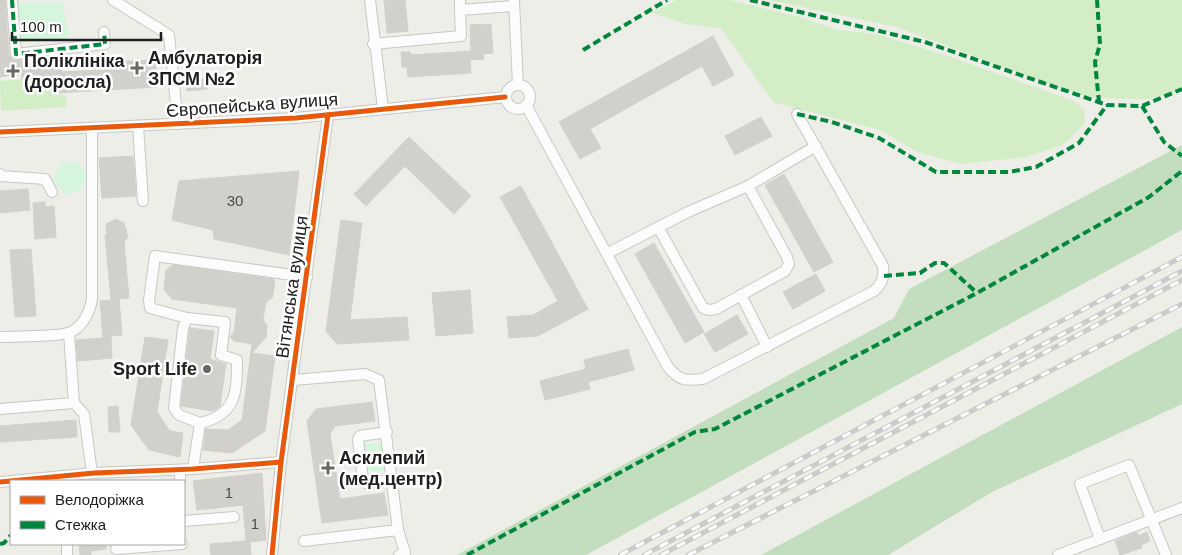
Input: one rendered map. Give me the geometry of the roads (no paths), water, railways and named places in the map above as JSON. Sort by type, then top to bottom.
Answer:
[{"type":"street","points":[[12,0],[16,54],[105,44],[104,32]]},
{"type":"street","points":[[113,0],[169,35],[178,124]]},
{"type":"street","points":[[370,0],[373,44],[382,109]]},
{"type":"street","points":[[373,44],[461,36],[460,5],[514,3],[518,84]]},
{"type":"street","points":[[526,106],[515,109],[508,105],[505,97],[510,87],[518,84],[526,87],[530,94],[526,106],[608,253],[668,367],[677,377],[690,381],[703,379],[767,347],[874,291],[881,285],[884,276],[883,266],[798,114]]},
{"type":"street","name":"Європейська вулиця","points":[[0,132],[328,115],[505,97]]},
{"type":"street","name":"Вітянська вулиця","points":[[272,555],[281,462],[328,115]]},
{"type":"street","points":[[138,126],[142,201]]},
{"type":"street","points":[[0,338],[69,333],[83,321],[90,310],[92,299],[92,128]]},
{"type":"street","points":[[608,253],[688,212],[748,186],[816,146]]},
{"type":"street","points":[[0,175],[45,179],[52,192]]},
{"type":"street","points":[[658,227],[703,308],[709,310],[716,309],[785,271],[789,264],[788,257],[748,186]]},
{"type":"street","points":[[187,318],[183,328],[174,408],[179,415],[200,423],[215,420],[226,412],[232,404],[237,360],[222,355],[225,322],[187,318],[150,308],[149,300],[155,256],[307,277]]},
{"type":"street","points":[[741,295],[767,347]]},
{"type":"street","points":[[69,333],[74,403],[84,414],[92,473]]},
{"type":"street","points":[[293,380],[365,374],[374,376],[379,380],[382,386],[398,530],[404,552],[399,555]]},
{"type":"street","points":[[0,409],[74,403]]},
{"type":"street","points":[[193,469],[200,423]]},
{"type":"street","points":[[387,432],[360,436],[358,440],[363,479],[366,483],[393,480]]},
{"type":"street","points":[[32,480],[63,478],[92,473],[180,470],[281,462]]},
{"type":"street","points":[[1100,539],[1080,484],[1129,465],[1166,555]]},
{"type":"street","points":[[180,470],[180,480]]},
{"type":"street","points":[[1058,555],[1182,508]]},
{"type":"street","points":[[185,521],[234,517]]},
{"type":"street","points":[[304,541],[398,530]]},
{"type":"street","points":[[116,549],[169,545]]},
{"type":"railway","points":[[620,555],[1182,257]]},
{"type":"railway","points":[[644,555],[1182,271]]},
{"type":"railway","points":[[661,555],[1182,280]]},
{"type":"railway","points":[[688,555],[1182,304]]},
{"type":"place","name":"Амбулаторія ЗПСМ №2","points":[[137,68]]},
{"type":"place","name":"Поліклініка (доросла)","points":[[13,71]]},
{"type":"place","name":"Sport Life","points":[[207,369]]},
{"type":"place","name":"Асклепий (мед.центр)","points":[[328,468]]}]
